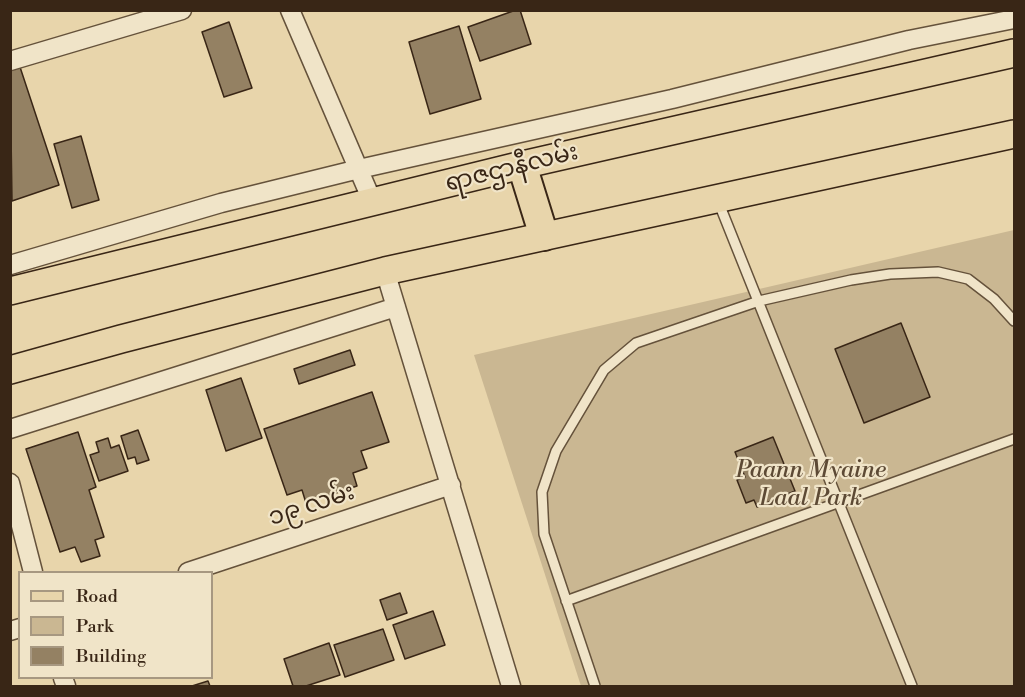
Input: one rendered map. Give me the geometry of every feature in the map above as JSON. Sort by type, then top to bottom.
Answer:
[{"type":"highway","points":[[522,165],[544,236]]},
{"type":"main road","name":"ရာဇဌာနီလမ်း","points":[[10,291],[522,165],[1014,53]]},
{"type":"main road","points":[[10,370],[385,271],[1014,134]]},
{"type":"street","points":[[10,61],[182,10]]},
{"type":"street","points":[[290,10],[373,203]]},
{"type":"street","points":[[10,265],[221,203],[359,169],[672,99],[909,40],[1014,19]]},
{"type":"street","points":[[385,271],[511,687]]},
{"type":"street","points":[[10,429],[396,307]]},
{"type":"street","points":[[10,483],[32,571]]},
{"type":"street","name":"၁၉ လမ်း","points":[[194,571],[451,485]]},
{"type":"lane","points":[[718,199],[912,687]]},
{"type":"lane","points":[[595,687],[544,534],[542,492],[556,451],[604,370],[636,343],[759,302],[850,280],[890,274],[938,272],[968,279],[994,298],[1014,321]]},
{"type":"lane","points":[[567,601],[1014,439]]},
{"type":"green space","name":"Paann Myaine Laal Park","points":[[1014,230],[1014,686],[581,686],[474,355]]},
{"type":"building","points":[[520,10],[531,44],[480,61],[468,27]]},
{"type":"building","points":[[229,22],[252,88],[224,97],[202,32]]},
{"type":"building","points":[[459,26],[481,99],[430,114],[409,42]]},
{"type":"building","points":[[19,64],[59,185],[12,201],[10,67]]},
{"type":"building","points":[[81,136],[99,200],[72,208],[54,144]]},
{"type":"building","points":[[901,323],[930,397],[864,423],[835,349]]},
{"type":"building","points":[[350,350],[355,365],[299,384],[294,369]]},
{"type":"building","points":[[241,378],[262,438],[226,451],[206,390]]},
{"type":"building","points":[[372,392],[389,442],[361,451],[367,468],[353,473],[357,486],[306,503],[302,490],[287,495],[264,429]]},
{"type":"building","points":[[138,430],[149,460],[137,464],[135,457],[128,459],[121,436]]},
{"type":"building","points":[[78,432],[96,487],[89,490],[104,537],[95,540],[100,556],[81,562],[75,547],[60,552],[26,449]]},
{"type":"building","points":[[773,437],[795,491],[757,507],[754,500],[746,503],[737,480],[745,477],[735,452]]},
{"type":"building","points":[[108,438],[111,448],[119,445],[128,471],[99,481],[90,455],[99,452],[96,442]]},
{"type":"building","points":[[400,593],[407,613],[387,620],[380,600]]},
{"type":"building","points":[[433,611],[445,645],[405,659],[393,625]]},
{"type":"building","points":[[383,629],[394,660],[345,677],[334,645]]},
{"type":"building","points":[[329,643],[340,675],[306,686],[293,686],[284,659]]},
{"type":"building","points":[[208,681],[210,686],[192,686]]}]
